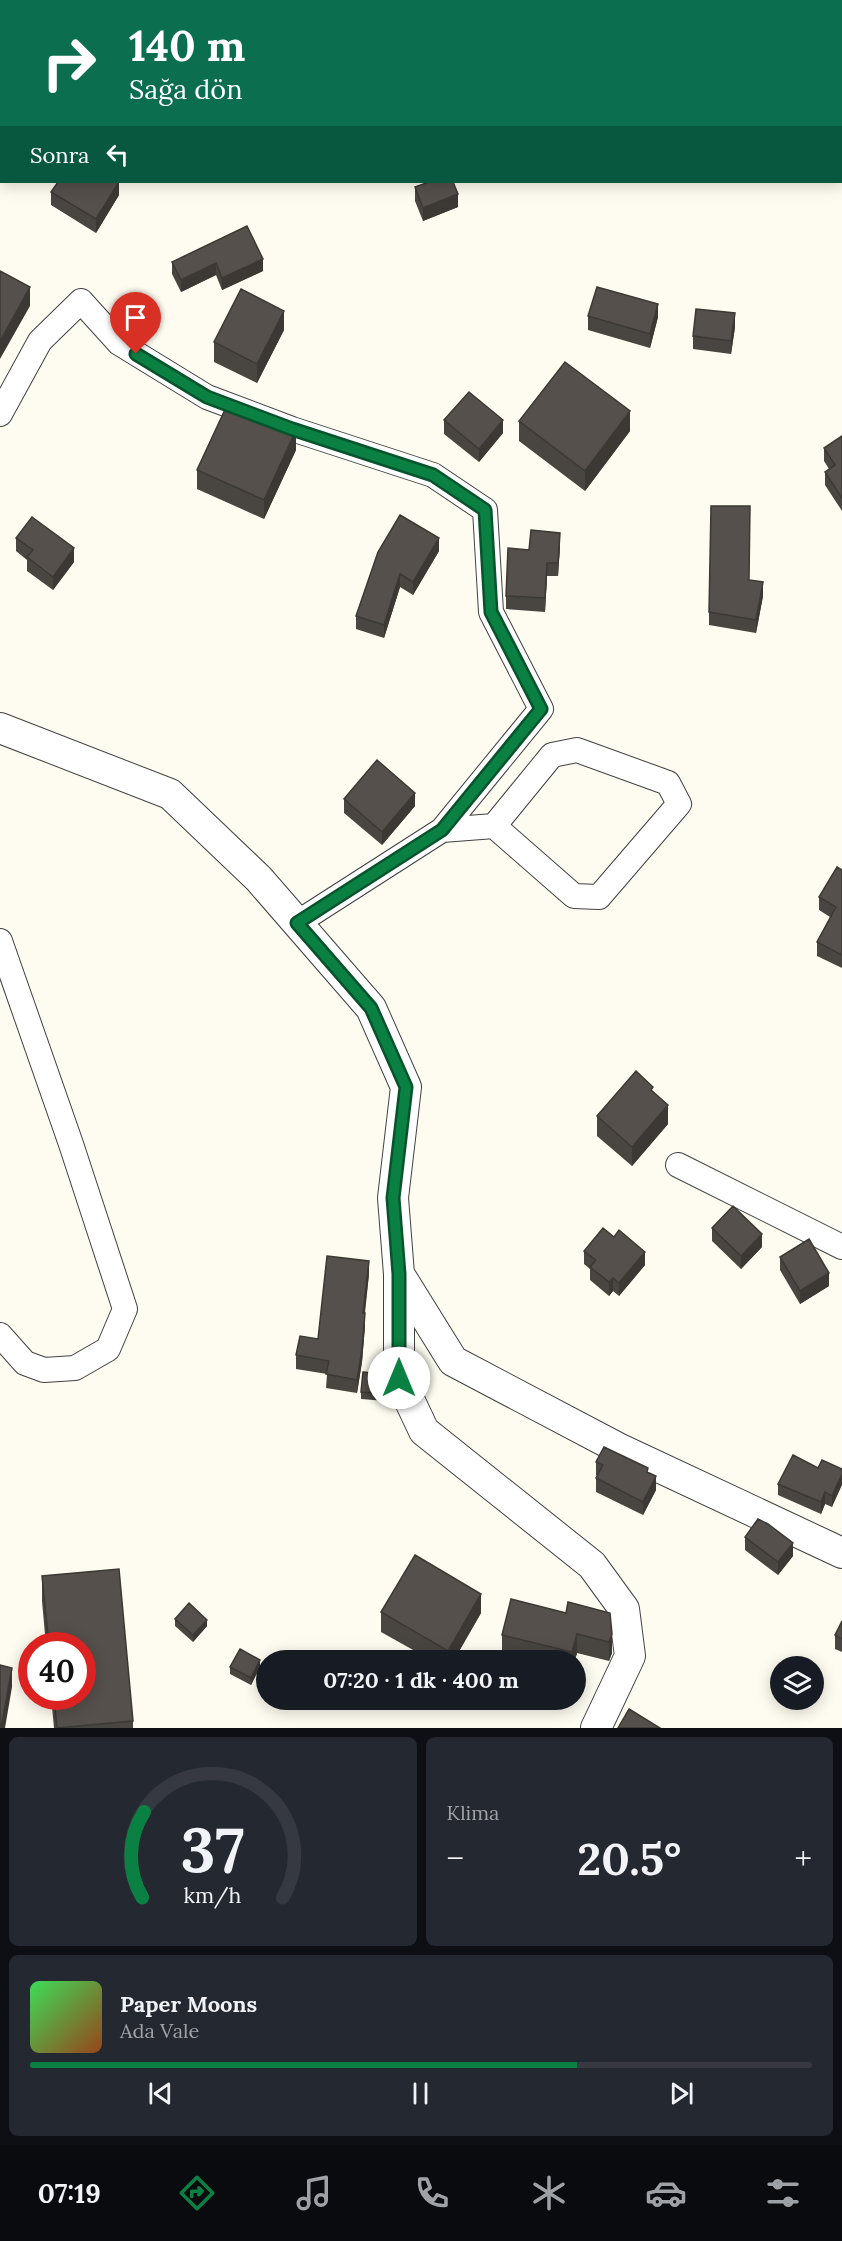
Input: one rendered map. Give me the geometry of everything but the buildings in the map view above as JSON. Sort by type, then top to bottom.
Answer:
[{"type":"street","points":[[0,414],[40,341],[81,301],[119,343],[207,397],[292,429],[433,475],[485,510],[491,612],[541,709],[442,830],[297,923]]},
{"type":"street","points":[[0,728],[170,794],[259,879],[371,1008],[406,1087],[393,1198],[399,1274],[399,1378],[424,1431],[592,1565],[624,1609],[630,1656],[596,1728]]},
{"type":"street","points":[[442,830],[494,826],[574,896],[599,897],[679,804],[668,783],[577,750],[552,755],[494,826]]},
{"type":"street","points":[[0,941],[71,1144],[125,1309],[108,1349],[75,1368],[44,1370],[25,1363],[0,1335]]},
{"type":"street","points":[[678,1165],[842,1247]]},
{"type":"street","points":[[399,1274],[453,1361],[618,1448],[842,1553]]},
{"type":"route","points":[[136,354],[207,397],[292,429],[433,475],[485,510],[491,612],[541,709],[442,830],[297,923],[371,1008],[406,1087],[393,1198],[399,1274],[399,1378]]}]
